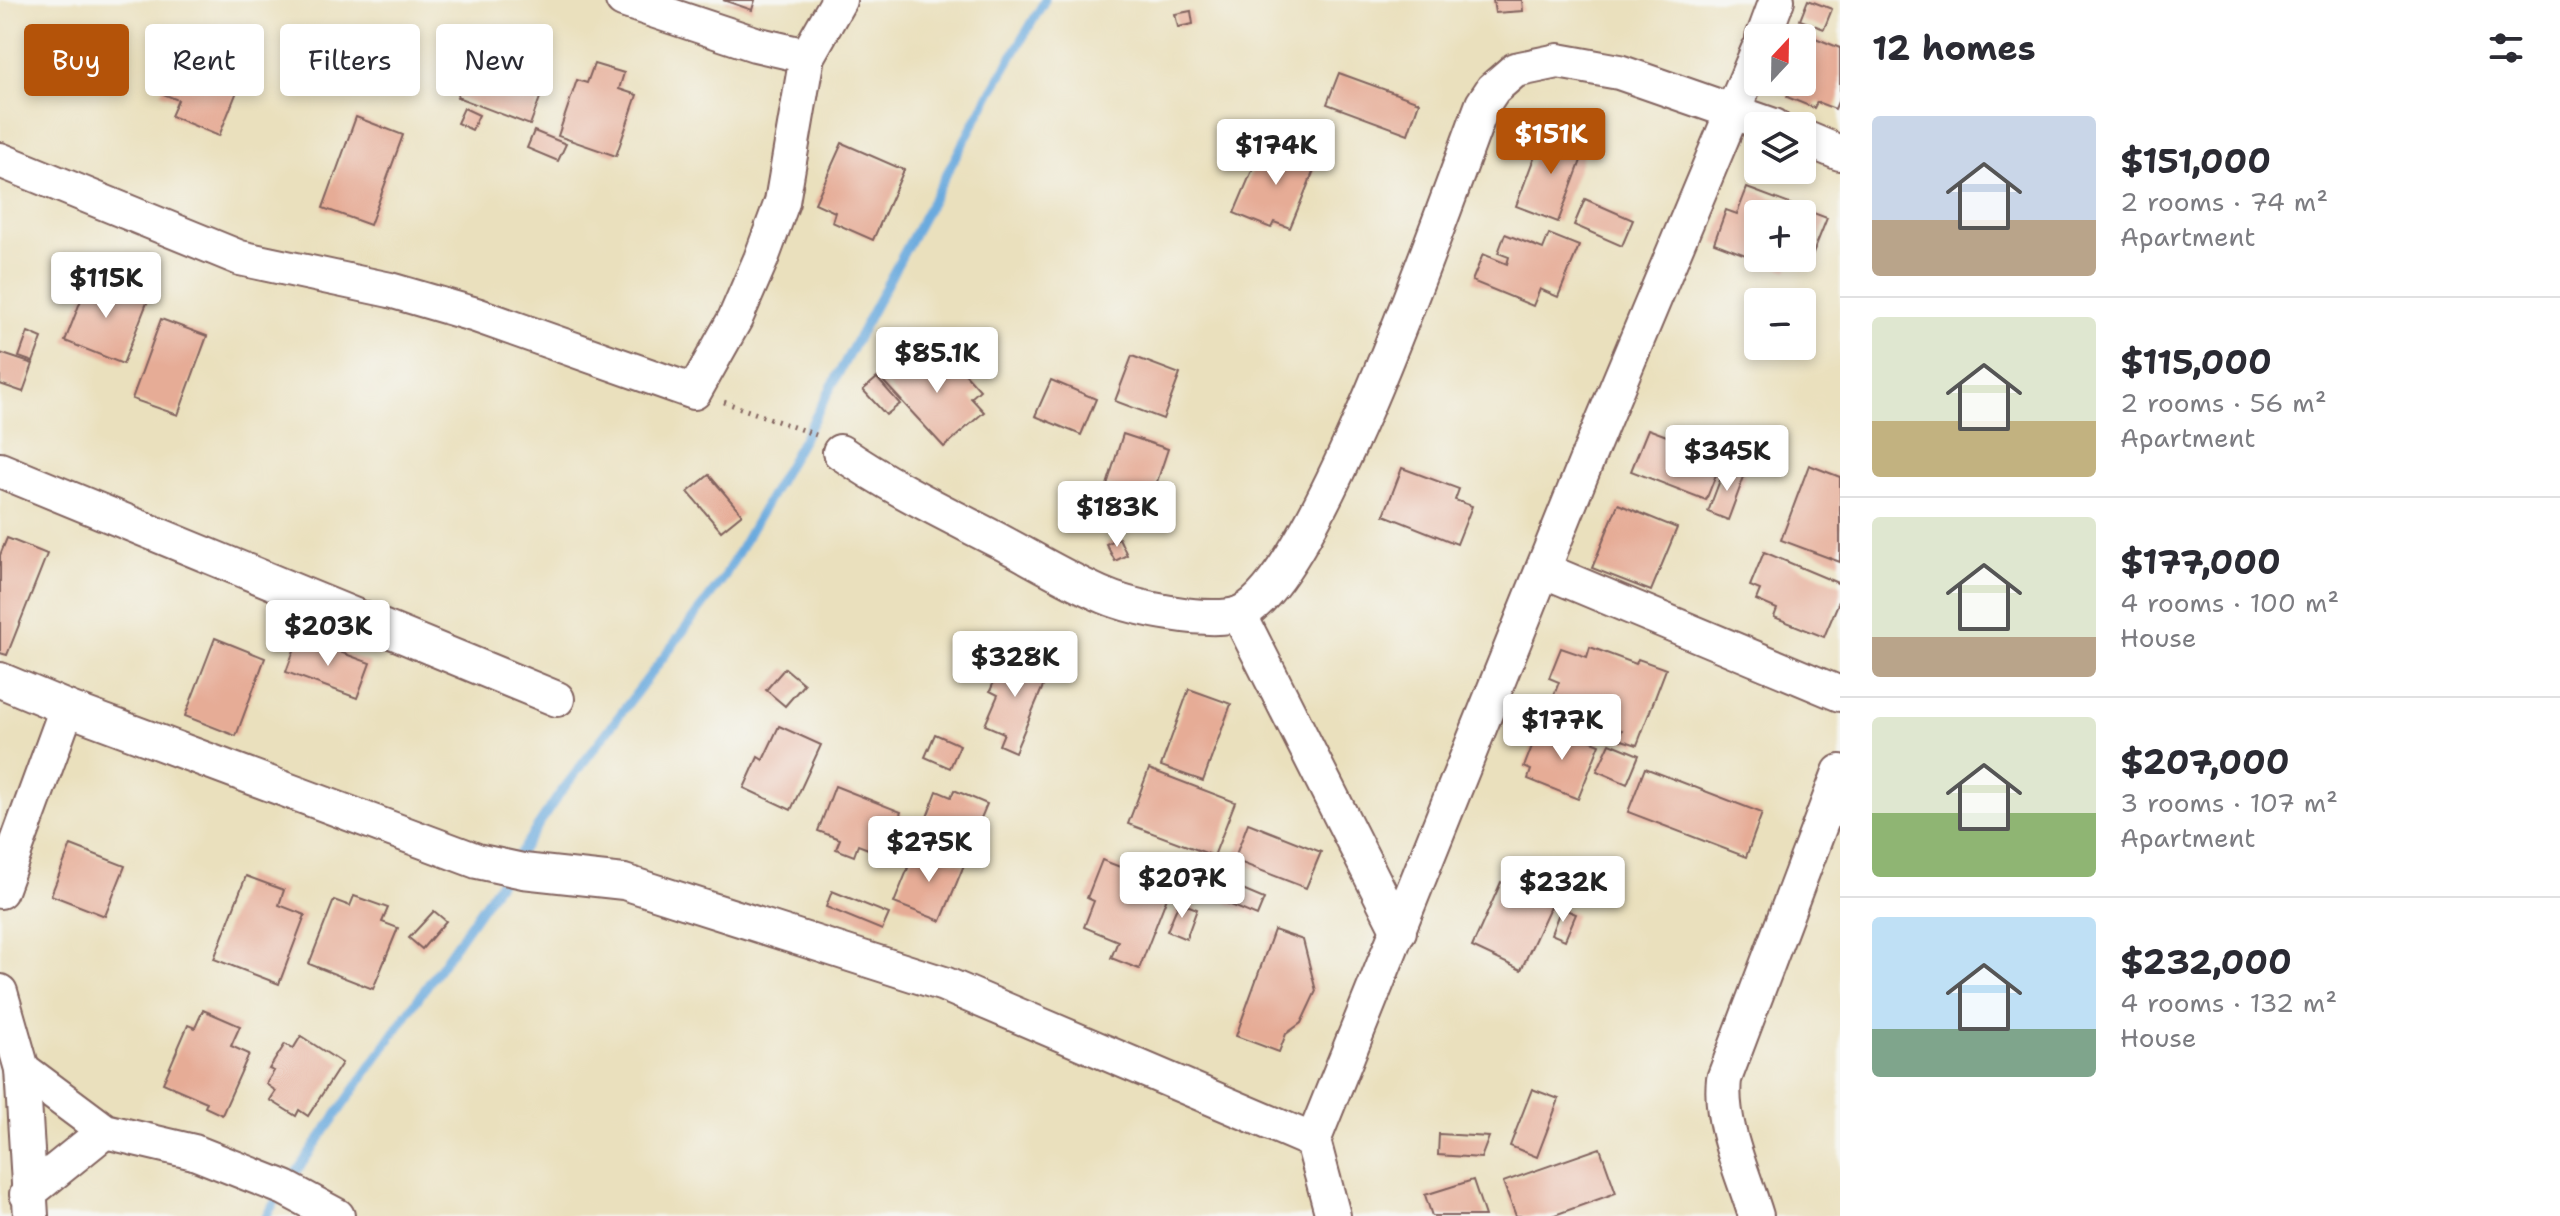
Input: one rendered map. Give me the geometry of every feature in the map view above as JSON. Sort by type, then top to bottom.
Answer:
[{"type":"street","points":[[623,0],[755,44],[807,56]]},
{"type":"street","points":[[0,160],[240,258],[419,298],[694,392],[735,319],[782,202],[807,56],[839,0]]},
{"type":"street","points":[[1768,24],[1777,0]]},
{"type":"street","points":[[840,452],[881,481],[1106,597],[1164,613],[1239,614],[1258,601],[1294,553],[1350,447],[1483,104],[1493,89],[1515,70],[1558,61],[1619,72],[1744,114]]},
{"type":"street","points":[[1333,1216],[1313,1141],[1543,570],[1744,88]]},
{"type":"street","points":[[1816,143],[1840,153]]},
{"type":"street","points":[[0,470],[557,699]]},
{"type":"street","points":[[1543,570],[1840,694]]},
{"type":"street","points":[[1239,614],[1399,931]]},
{"type":"street","points":[[0,680],[67,708],[477,861],[523,871],[624,882],[944,984],[1313,1141]]},
{"type":"street","points":[[0,891],[67,708]]},
{"type":"street","points":[[1756,1216],[1726,1119],[1722,1097],[1724,1079],[1840,772]]},
{"type":"street","points":[[0,992],[22,1069],[29,1205]]},
{"type":"street","points":[[22,1069],[105,1131],[194,1152],[285,1188],[337,1216]]},
{"type":"street","points":[[29,1205],[105,1131]]},
{"type":"path","points":[[694,392],[808,430],[840,452]]},
{"type":"building","points":[[723,0],[755,0],[752,10]]},
{"type":"building","points":[[1493,0],[1522,0],[1523,11],[1495,13]]},
{"type":"building","points":[[1808,0],[1832,9],[1824,29],[1800,20]]},
{"type":"building","points":[[1191,11],[1193,24],[1178,27],[1175,14]]},
{"type":"building","points":[[1816,38],[1840,48],[1840,97],[1835,109],[1817,102],[1814,108],[1787,97],[1816,96]]},
{"type":"building","points":[[594,64],[624,73],[619,89],[637,95],[616,156],[558,136],[577,80],[587,83]]},
{"type":"building","points":[[1339,73],[1419,102],[1408,134],[1327,104]]},
{"type":"building","points":[[168,96],[235,96],[219,136],[171,116],[178,100]]},
{"type":"building","points":[[457,96],[541,96],[530,125]]},
{"type":"building","points":[[464,108],[479,115],[472,130],[457,123]]},
{"type":"building","points":[[356,117],[403,135],[370,225],[323,208]]},
{"type":"building","points":[[534,131],[566,144],[558,161],[527,148]]},
{"type":"building","points":[[1544,131],[1586,147],[1558,222],[1516,206]]},
{"type":"building","points":[[842,143],[904,170],[873,240],[832,222],[835,212],[815,203]]},
{"type":"building","points":[[1275,145],[1317,163],[1290,228],[1274,222],[1271,228],[1234,213],[1262,147],[1272,151]]},
{"type":"building","points":[[1747,188],[1779,200],[1744,200],[1744,254],[1714,243],[1726,210],[1737,214]]},
{"type":"building","points":[[1585,199],[1633,220],[1622,246],[1574,225]]},
{"type":"building","points":[[1816,214],[1827,218],[1816,246]]},
{"type":"building","points":[[1505,234],[1543,249],[1549,234],[1579,246],[1558,297],[1540,289],[1533,306],[1472,281],[1483,254],[1507,264],[1509,257],[1498,253]]},
{"type":"building","points":[[90,277],[148,300],[123,364],[65,341]]},
{"type":"building","points":[[161,319],[207,336],[178,415],[132,399]]},
{"type":"building","points":[[28,332],[42,338],[33,362],[19,357]]},
{"type":"building","points":[[943,349],[980,390],[971,398],[984,412],[944,447],[884,382],[913,356],[924,367]]},
{"type":"building","points":[[0,353],[33,364],[23,392],[0,384]]},
{"type":"building","points":[[1132,356],[1180,374],[1163,419],[1115,401]]},
{"type":"building","points":[[877,378],[900,404],[886,415],[863,390]]},
{"type":"building","points":[[1051,380],[1096,399],[1081,435],[1035,416]]},
{"type":"building","points":[[1648,429],[1723,457],[1706,500],[1631,471]]},
{"type":"building","points":[[1123,434],[1168,449],[1148,509],[1117,499],[1120,489],[1107,485]]},
{"type":"building","points":[[1809,465],[1840,477],[1840,562],[1781,540]]},
{"type":"building","points":[[1725,467],[1745,474],[1728,520],[1708,512]]},
{"type":"building","points":[[1402,468],[1459,489],[1455,500],[1472,506],[1457,544],[1384,515]]},
{"type":"building","points":[[709,475],[742,514],[721,531],[688,492]]},
{"type":"building","points":[[1618,504],[1677,528],[1651,591],[1592,568]]},
{"type":"building","points":[[7,538],[47,554],[7,655],[0,653],[0,555]]},
{"type":"building","points":[[1119,538],[1127,555],[1115,561],[1106,544]]},
{"type":"building","points":[[1764,552],[1840,584],[1840,599],[1824,637],[1774,617],[1777,609],[1756,600],[1760,590],[1750,586]]},
{"type":"building","points":[[299,637],[370,663],[357,698],[286,672]]},
{"type":"building","points":[[215,638],[265,658],[236,736],[185,716]]},
{"type":"building","points":[[1590,647],[1636,664],[1638,659],[1666,669],[1637,745],[1619,739],[1622,730],[1551,703],[1559,682],[1549,678],[1561,648],[1587,657]]},
{"type":"building","points":[[1006,654],[1049,672],[1015,752],[999,745],[1004,733],[985,725],[998,695],[990,691]]},
{"type":"building","points":[[785,668],[804,684],[785,706],[766,690]]},
{"type":"building","points":[[1189,689],[1231,704],[1203,781],[1161,766]]},
{"type":"building","points":[[779,726],[821,745],[791,810],[744,788],[758,757],[763,760]]},
{"type":"building","points":[[1555,727],[1600,744],[1578,799],[1528,779],[1531,770],[1524,767],[1536,736],[1549,741]]},
{"type":"building","points":[[935,734],[960,745],[950,768],[925,757]]},
{"type":"building","points":[[1610,743],[1639,755],[1627,784],[1597,771]]},
{"type":"building","points":[[1645,768],[1762,813],[1746,857],[1628,812]]},
{"type":"building","points":[[1149,769],[1235,802],[1214,856],[1128,824]]},
{"type":"building","points":[[835,786],[901,812],[884,855],[858,845],[854,856],[836,849],[840,839],[818,831]]},
{"type":"building","points":[[954,790],[987,804],[968,849],[922,830],[937,791],[951,797]]},
{"type":"building","points":[[1248,823],[1321,852],[1306,888],[1234,860]]},
{"type":"building","points":[[71,845],[125,866],[105,916],[51,895]]},
{"type":"building","points":[[917,846],[964,865],[941,921],[894,903]]},
{"type":"building","points":[[1102,860],[1128,870],[1131,864],[1153,872],[1146,890],[1167,897],[1139,969],[1111,958],[1118,941],[1084,927],[1094,901],[1087,898]]},
{"type":"building","points":[[246,876],[284,890],[279,905],[305,915],[279,984],[214,959]]},
{"type":"building","points":[[1501,882],[1551,905],[1521,970],[1472,947]]},
{"type":"building","points":[[1233,886],[1264,899],[1257,916],[1226,903]]},
{"type":"building","points":[[832,891],[889,914],[882,930],[826,907]]},
{"type":"building","points":[[354,896],[388,908],[382,922],[398,928],[373,989],[309,964],[334,900],[350,906]]},
{"type":"building","points":[[1179,902],[1197,909],[1186,939],[1167,931]]},
{"type":"building","points":[[1561,908],[1576,914],[1565,940],[1551,934]]},
{"type":"building","points":[[434,911],[446,921],[422,949],[409,938]]},
{"type":"building","points":[[1274,930],[1303,940],[1316,991],[1301,1023],[1286,1034],[1279,1052],[1236,1036]]},
{"type":"building","points":[[203,1010],[240,1026],[231,1046],[249,1054],[222,1115],[205,1107],[207,1102],[163,1083],[188,1025],[195,1028]]},
{"type":"building","points":[[301,1036],[342,1063],[308,1116],[299,1110],[296,1116],[270,1100],[276,1091],[266,1084],[274,1071],[269,1069],[285,1044],[293,1049]]},
{"type":"building","points":[[1532,1089],[1559,1099],[1537,1157],[1510,1146]]},
{"type":"building","points":[[1439,1134],[1489,1137],[1481,1158],[1438,1155]]},
{"type":"building","points":[[1600,1148],[1616,1193],[1552,1216],[1516,1216],[1503,1182]]},
{"type":"building","points":[[1473,1180],[1485,1216],[1432,1216],[1425,1195]]},
{"type":"waterway","points":[[515,860],[558,796],[723,579],[808,430],[987,99],[1045,0]]},
{"type":"waterway","points":[[290,1181],[504,876]]},
{"type":"waterway","points":[[266,1216],[281,1193]]}]
